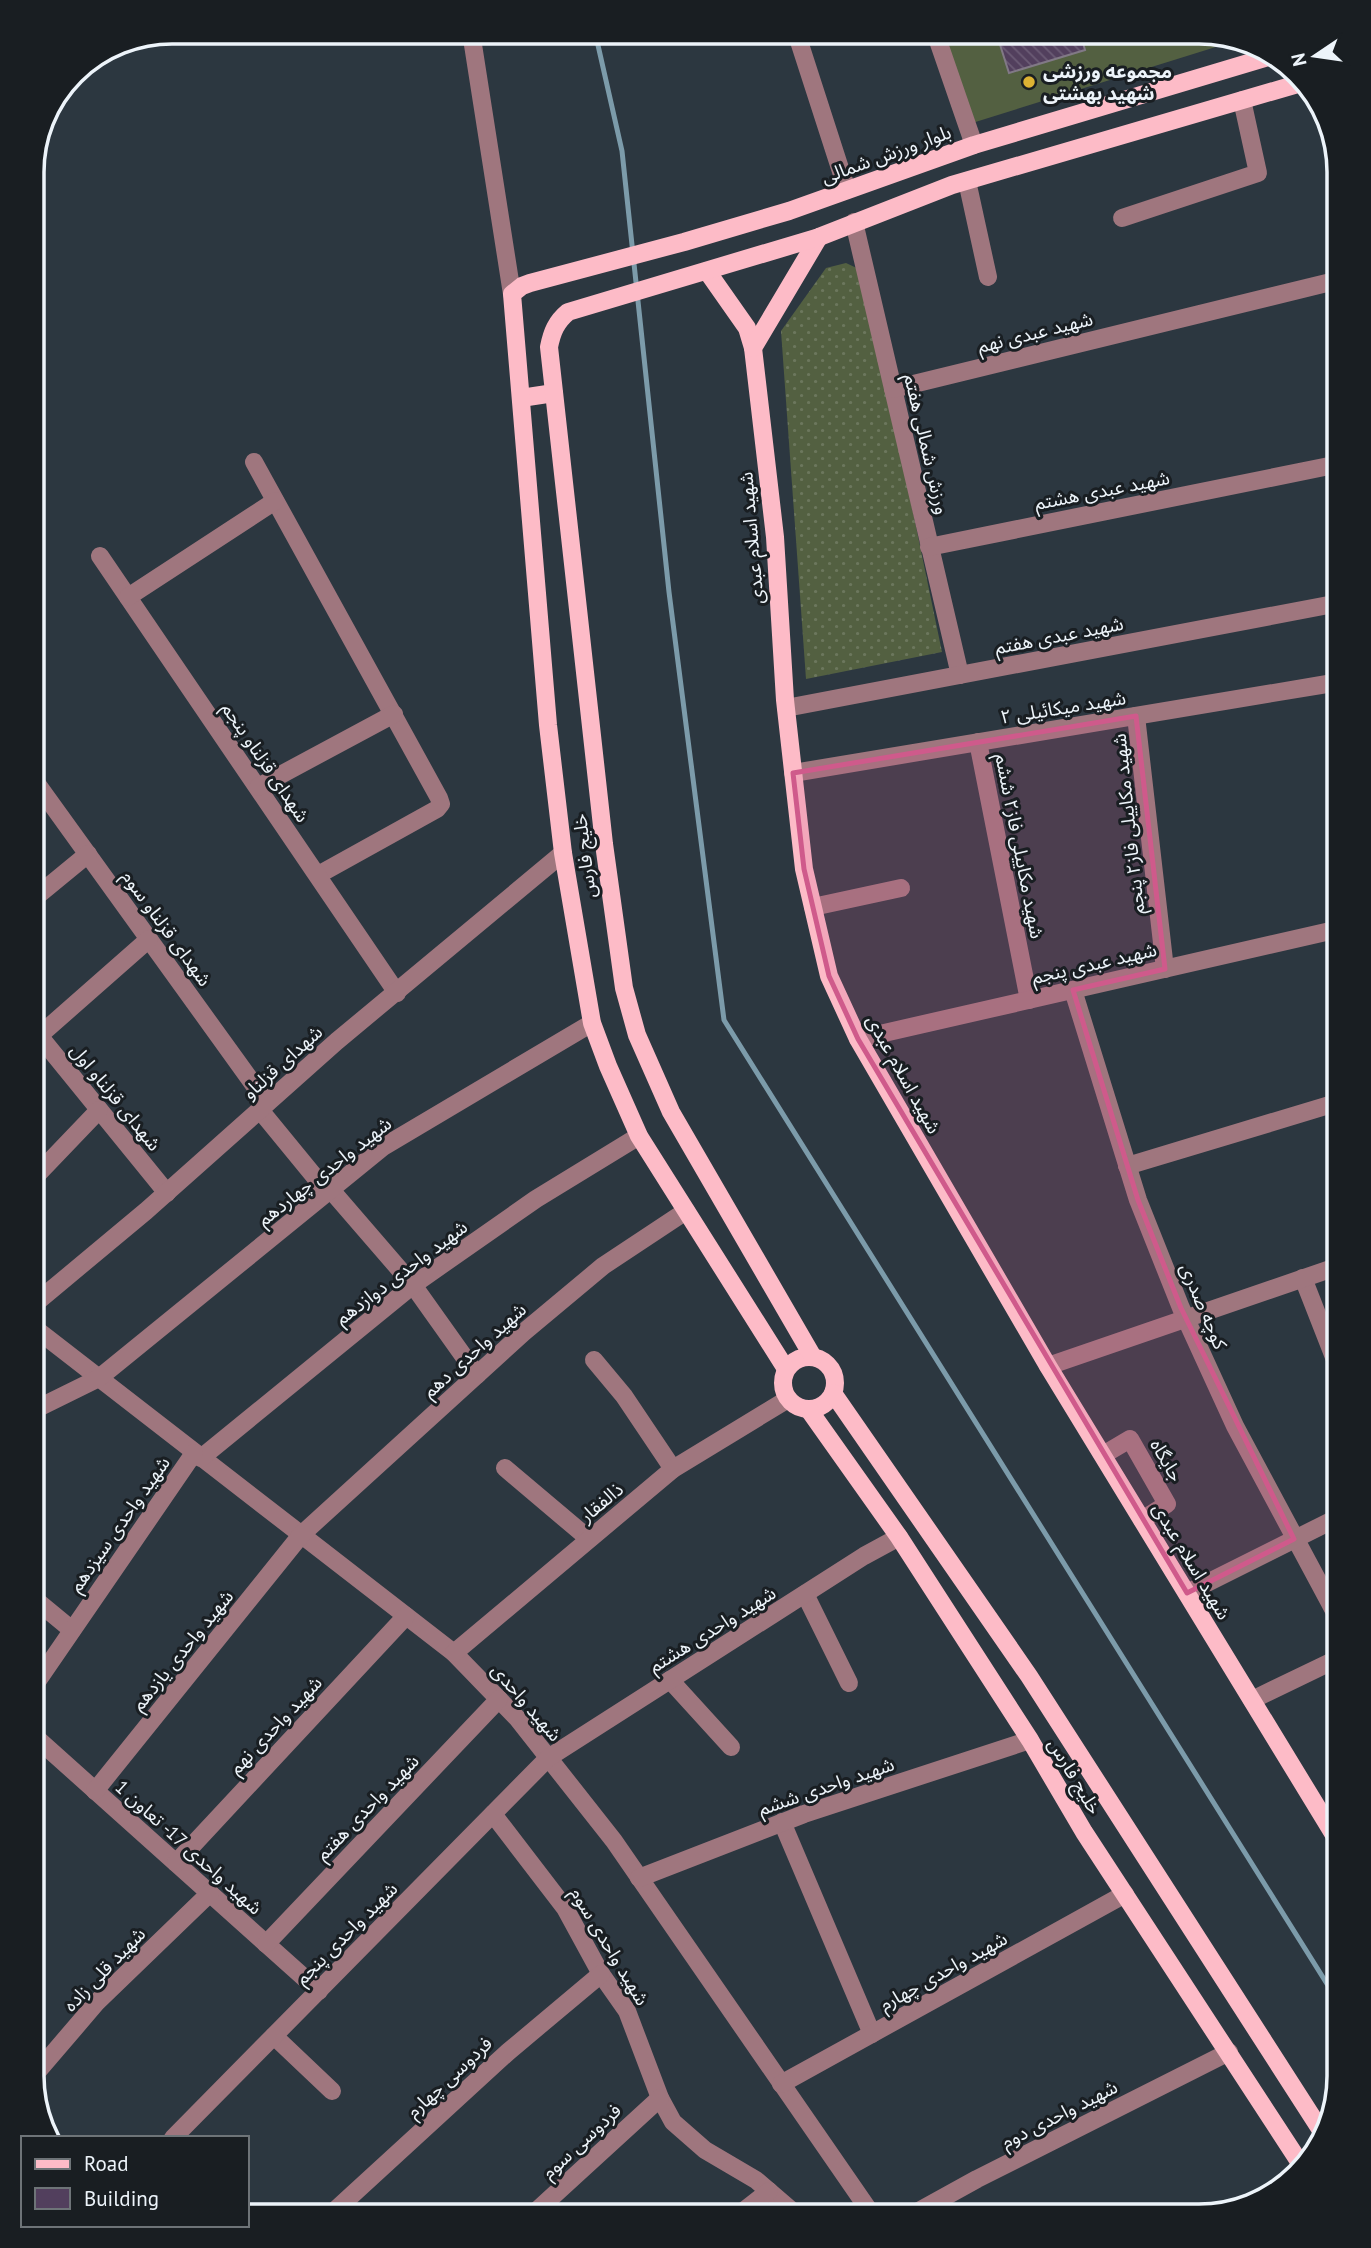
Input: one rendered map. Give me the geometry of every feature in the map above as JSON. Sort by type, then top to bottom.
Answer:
[{"type":"main road","name":"بلوار ورزش شمالی","points":[[512,294],[522,286],[789,211],[974,145],[1260,59]]},
{"type":"main road","points":[[705,272],[819,237],[975,178],[1280,89]]},
{"type":"main road","points":[[974,145],[975,178]]},
{"type":"main road","points":[[753,348],[819,237]]},
{"type":"main road","name":"خلیج فارس","points":[[705,272],[568,312],[558,321],[549,347],[604,844],[624,988],[638,1035],[671,1112],[813,1356]]},
{"type":"main road","name":"شهید اسلام عبدی","points":[[705,272],[747,328],[753,348],[775,537],[786,708],[804,869],[829,976],[858,1039],[1048,1366],[1327,1823]]},
{"type":"main road","points":[[512,294],[548,726],[563,853],[592,1023],[639,1136],[786,1369]]},
{"type":"main road","points":[[520,398],[554,393]]},
{"type":"main road","points":[[813,1356],[832,1370],[835,1377],[833,1393],[824,1405],[808,1410],[793,1405],[782,1385],[786,1369],[797,1359],[813,1356]]},
{"type":"main road","name":"خلیج فارس","points":[[833,1393],[1030,1676],[1317,2124]]},
{"type":"main road","name":"خلیج فارس","points":[[808,1410],[899,1537],[1030,1741],[1084,1832],[1297,2158]]},
{"type":"street","points":[[473,44],[512,294]]},
{"type":"street","points":[[800,44],[847,190]]},
{"type":"street","points":[[939,44],[974,145]]},
{"type":"street","points":[[1122,218],[1258,173],[1242,100]]},
{"type":"street","points":[[975,178],[988,277]]},
{"type":"street","name":"ورزش شمالی هفتم","points":[[854,222],[960,675]]},
{"type":"street","name":"شهید عبدی نهم","points":[[893,389],[1327,283]]},
{"type":"street","points":[[254,462],[441,804],[318,875]]},
{"type":"street","name":"شهید عبدی هشتم","points":[[929,547],[1327,466]]},
{"type":"street","points":[[128,597],[275,501]]},
{"type":"street","name":"شهدای قزلناو پنجم","points":[[100,556],[397,993]]},
{"type":"street","name":"شهید عبدی هفتم","points":[[786,708],[1327,605]]},
{"type":"street","name":"شهید میکائیلی ۲","points":[[793,773],[1327,684]]},
{"type":"street","points":[[258,787],[394,715]]},
{"type":"street","name":"شهید مکاییلی فاز۲ پنجم","points":[[1136,716],[1165,969]]},
{"type":"street","name":"شهید مکاییلی فاز۲ ششم","points":[[978,743],[1029,1000]]},
{"type":"street","name":"شهدای قزلناو سوم","points":[[44,793],[149,939],[264,1107],[329,1191],[413,1285],[477,1375]]},
{"type":"street","name":"شهدای قزلناو","points":[[44,1296],[167,1193],[337,1041],[563,853]]},
{"type":"street","points":[[44,890],[88,854]]},
{"type":"street","points":[[813,907],[901,888]]},
{"type":"street","name":"شهید عبدی پنجم","points":[[858,1039],[1327,932]]},
{"type":"street","points":[[44,1027],[149,939]]},
{"type":"street","name":"کوچه صدری","points":[[1073,990],[1138,1200],[1186,1318],[1235,1426],[1327,1598]]},
{"type":"street","name":"شهید واحدی چهاردهم","points":[[44,1406],[99,1378],[383,1147],[592,1023]]},
{"type":"street","name":"شهدای قزلناو اول","points":[[44,1047],[167,1193]]},
{"type":"street","points":[[1127,1166],[1327,1106]]},
{"type":"street","points":[[44,1167],[99,1110]]},
{"type":"street","name":"شهید واحدی دوازدهم","points":[[198,1455],[413,1285],[536,1199],[639,1136]]},
{"type":"street","name":"شهید واحدی دهم","points":[[301,1535],[524,1332],[603,1266],[686,1210]]},
{"type":"street","points":[[1048,1366],[1327,1270]]},
{"type":"street","points":[[1303,1278],[1327,1339]]},
{"type":"street","name":"شهید واحدی","points":[[44,1335],[454,1653],[517,1718],[614,1842],[865,2204]]},
{"type":"street","points":[[594,1360],[624,1396],[673,1469]]},
{"type":"street","name":"ذالفقار","points":[[454,1653],[673,1469],[788,1399]]},
{"type":"street","name":"جایگاه","points":[[1102,1455],[1130,1439],[1167,1504],[1142,1520]]},
{"type":"street","name":"شهید واحدی سیزدهم","points":[[44,1671],[198,1455]]},
{"type":"street","points":[[505,1468],[589,1539]]},
{"type":"street","points":[[1187,1593],[1327,1523]]},
{"type":"street","name":"شهید واحدی یازدهم","points":[[95,1791],[301,1535]]},
{"type":"street","name":"شهید واحدی هشتم","points":[[548,1758],[864,1556],[899,1537]]},
{"type":"street","points":[[805,1594],[849,1683]]},
{"type":"street","points":[[44,1607],[72,1630]]},
{"type":"street","name":"شهید واحدی نهم","points":[[176,1863],[406,1616]]},
{"type":"street","points":[[1252,1700],[1327,1664]]},
{"type":"street","points":[[670,1680],[731,1747]]},
{"type":"street","name":"شهید واحدی هفتم","points":[[266,1944],[499,1699]]},
{"type":"street","name":"شهید واحدی ششم","points":[[639,1878],[782,1822],[1030,1741]]},
{"type":"street","name":"شهید واحدی 17- تعاون 1","points":[[44,1745],[319,1991]]},
{"type":"street","name":"شهید واحدی پنجم","points":[[175,2136],[548,1758]]},
{"type":"street","name":"شهید واحدی سوم","points":[[493,1814],[565,1908],[601,1974],[627,2011],[660,2098],[673,2122],[705,2150],[756,2180],[784,2204]]},
{"type":"street","points":[[782,1822],[872,2034]]},
{"type":"street","name":"شهید قلی زاده","points":[[44,2064],[97,2002],[209,1893]]},
{"type":"street","name":"شهید واحدی چهارم","points":[[781,2084],[1125,1894]]},
{"type":"street","name":"فردوسی چهارم","points":[[342,2204],[508,2052],[601,1974]]},
{"type":"street","points":[[274,2036],[332,2091]]},
{"type":"street","name":"شهید واحدی دوم","points":[[932,2204],[1228,2052]]},
{"type":"street","name":"فردوسی سوم","points":[[544,2204],[660,2098]]},
{"type":"street","points":[[752,2204],[769,2191]]},
{"type":"highlighted area","points":[[1136,716],[1165,969],[1073,990],[1138,1200],[1181,1308],[1294,1539],[1187,1593],[858,1039],[829,976],[804,869],[793,773]]},
{"type":"green space","name":"مجموعه ورزشی شهید بهشتی","points":[[944,44],[1220,46],[969,124]]},
{"type":"green space","points":[[846,263],[863,271],[942,652],[806,679],[781,331],[826,268]]},
{"type":"building","points":[[1000,44],[1083,44],[1085,50],[1009,73]]},
{"type":"waterway","points":[[598,44],[622,151],[669,592],[724,1020],[1327,1984]]},
{"type":"place","name":"مجموعه ورزشی شهید بهشتی","points":[[1029,82]]}]
